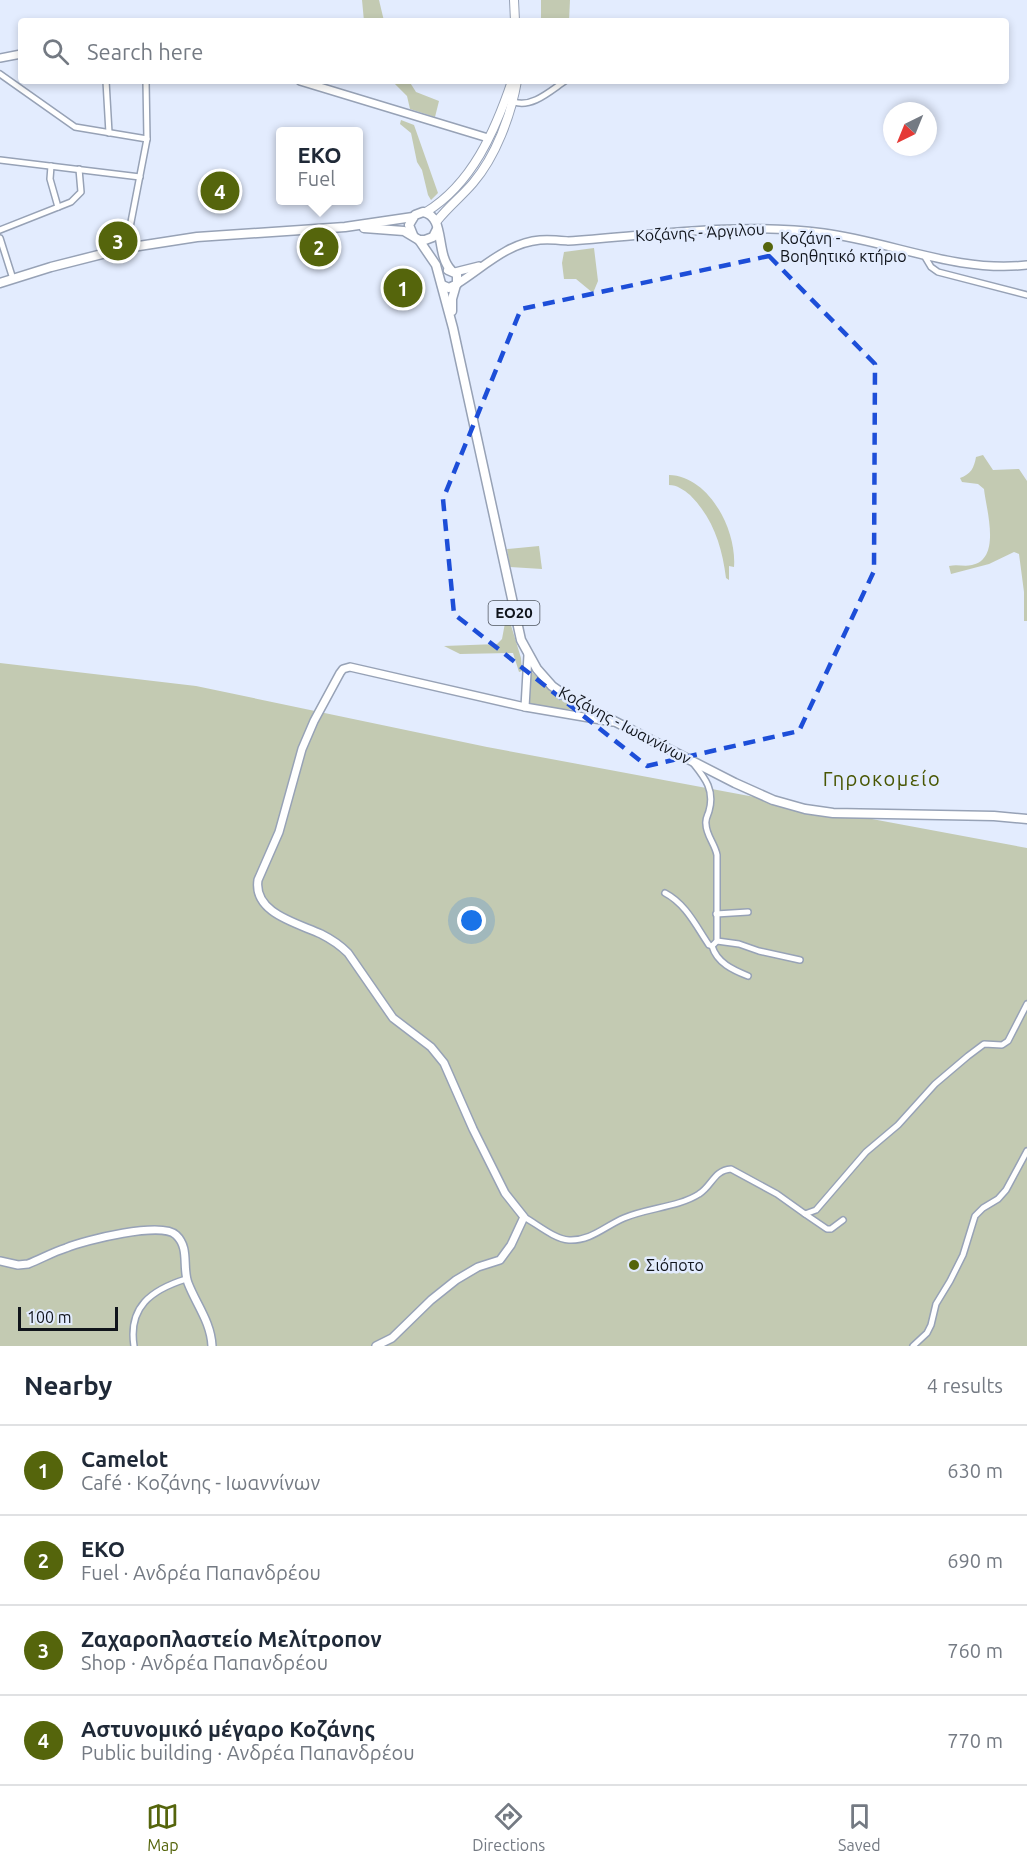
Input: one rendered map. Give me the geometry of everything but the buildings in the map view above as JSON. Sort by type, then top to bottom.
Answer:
[{"type":"main road","points":[[514,0],[515,18]]},
{"type":"main road","points":[[426,212],[448,197],[465,179],[488,138],[511,84]]},
{"type":"main road","points":[[345,227],[408,232],[416,237],[430,239],[437,225],[482,170],[514,102],[517,84]]},
{"type":"main road","points":[[0,283],[126,248],[196,237],[345,227],[413,217],[420,212],[431,214],[437,225]]},
{"type":"main road","points":[[413,217],[409,225],[416,237]]},
{"type":"main road","name":"ΕΟ20","points":[[437,225],[444,260],[458,279],[456,284]]},
{"type":"main road","name":"Κοζάνης - Ιωαννίνων","points":[[416,237],[434,261],[441,281],[521,640],[537,669],[552,686],[578,703],[764,796],[819,811],[1027,819]]},
{"type":"main road","points":[[453,271],[444,272],[441,281],[449,288],[456,284]]},
{"type":"main road","name":"Κοζάνης - Ιωαννίνων","points":[[453,328],[452,299],[456,284]]},
{"type":"street","points":[[0,58],[18,55]]},
{"type":"street","points":[[0,74],[75,127],[147,139]]},
{"type":"street","points":[[106,84],[109,133]]},
{"type":"street","points":[[126,248],[147,139],[146,84]]},
{"type":"street","points":[[310,84],[488,138]]},
{"type":"street","points":[[514,102],[521,104],[532,102],[560,84]]},
{"type":"street","points":[[0,160],[140,177]]},
{"type":"street","points":[[51,166],[50,179],[58,207]]},
{"type":"street","points":[[0,230],[71,202],[81,192],[79,169]]},
{"type":"street","name":"Κοζάνης - Άργιλου","points":[[484,264],[515,245],[531,241],[551,239],[568,241],[730,228],[825,233],[864,240],[925,257],[983,265],[1027,265]]},
{"type":"street","points":[[0,238],[3,258],[13,279]]},
{"type":"street","points":[[925,257],[938,272],[1027,295]]},
{"type":"street","points":[[453,271],[484,264]]},
{"type":"street","points":[[456,284],[484,264]]},
{"type":"street","points":[[525,707],[528,655]]},
{"type":"street","points":[[616,722],[525,707],[363,669],[350,667],[343,669],[318,713],[302,749],[282,825],[257,887],[261,900],[278,915],[321,934],[348,953],[393,1018],[437,1054],[444,1063],[505,1193],[524,1217],[561,1238],[582,1239],[597,1234],[625,1218],[685,1201],[700,1194],[724,1170],[731,1169],[777,1194],[826,1229],[831,1229],[843,1220]]},
{"type":"street","points":[[690,759],[711,791],[705,822],[717,855],[717,941],[712,946]]},
{"type":"street","points":[[665,893],[683,907],[717,956],[728,967],[748,976]]},
{"type":"street","points":[[716,914],[748,912]]},
{"type":"street","points":[[717,941],[739,944],[800,960]]},
{"type":"street","points":[[805,1214],[816,1210],[866,1152],[898,1125],[935,1084],[984,1044],[1002,1045],[1008,1041],[1027,1004]]},
{"type":"street","points":[[913,1346],[927,1333],[931,1325],[936,1304],[963,1255],[975,1216],[1006,1190],[1027,1151]]},
{"type":"street","points":[[376,1346],[392,1338],[431,1300],[456,1280],[478,1268],[500,1260],[511,1245],[524,1217]]},
{"type":"street","points":[[0,1261],[18,1265],[28,1264],[82,1243],[141,1230],[165,1229],[178,1236],[182,1243],[186,1259],[186,1279],[207,1321],[212,1346]]},
{"type":"street","points":[[134,1346],[132,1331],[136,1314],[141,1306],[166,1286],[186,1279]]},
{"type":"street","points":[[388,1346],[392,1338]]},
{"type":"highlighted area","points":[[769,256],[875,364],[874,571],[799,731],[647,766],[454,614],[443,499],[521,309]]},
{"type":"green space","points":[[362,0],[379,0],[383,18],[364,18]]},
{"type":"green space","points":[[541,0],[570,0],[569,18],[541,18]]},
{"type":"green space","points":[[395,84],[411,84],[416,92],[439,101],[435,117],[410,109],[407,96]]},
{"type":"green space","points":[[401,120],[414,125],[438,193],[431,200],[422,170],[417,162],[411,133],[400,124]]},
{"type":"green space","points":[[594,248],[598,281],[593,293],[576,279],[564,279],[562,263],[564,252]]},
{"type":"green space","points":[[983,455],[993,470],[1019,469],[1027,481],[1027,621],[1024,621],[1024,592],[1019,554],[1014,552],[989,564],[951,574],[949,566],[969,566],[981,561],[990,544],[984,489],[978,484],[962,482],[960,478],[971,470],[976,457]]},
{"type":"green space","points":[[669,475],[683,478],[696,485],[718,508],[731,537],[734,552],[734,567],[729,566],[729,580],[726,578],[719,544],[705,513],[690,495],[678,487],[669,485]]},
{"type":"green space","points":[[539,546],[542,569],[510,567],[507,549]]},
{"type":"green space","points":[[510,622],[521,658],[522,671],[519,672],[513,653],[460,654],[444,646],[497,644],[502,639],[505,623]]},
{"type":"green space","points":[[0,663],[196,686],[487,747],[1027,848],[1027,1346],[0,1346]]},
{"type":"green space","points":[[531,671],[553,694],[577,708],[554,711],[529,705]]},
{"type":"place","name":"Αστυνομικό μέγαρο Κοζάνης","points":[[220,191]]},
{"type":"place","name":"Ζαχαροπλαστείο Μελίτροπον","points":[[118,241]]},
{"type":"place","name":"EKO","points":[[319,247]]},
{"type":"place","name":"Κοζάνη - Βοηθητικό κτήριο","points":[[768,247]]},
{"type":"place","name":"Camelot","points":[[403,288]]},
{"type":"place","name":"Σιόποτο","points":[[634,1265]]},
{"type":"district","name":"Γηροκομείο","points":[[882,779]]}]
